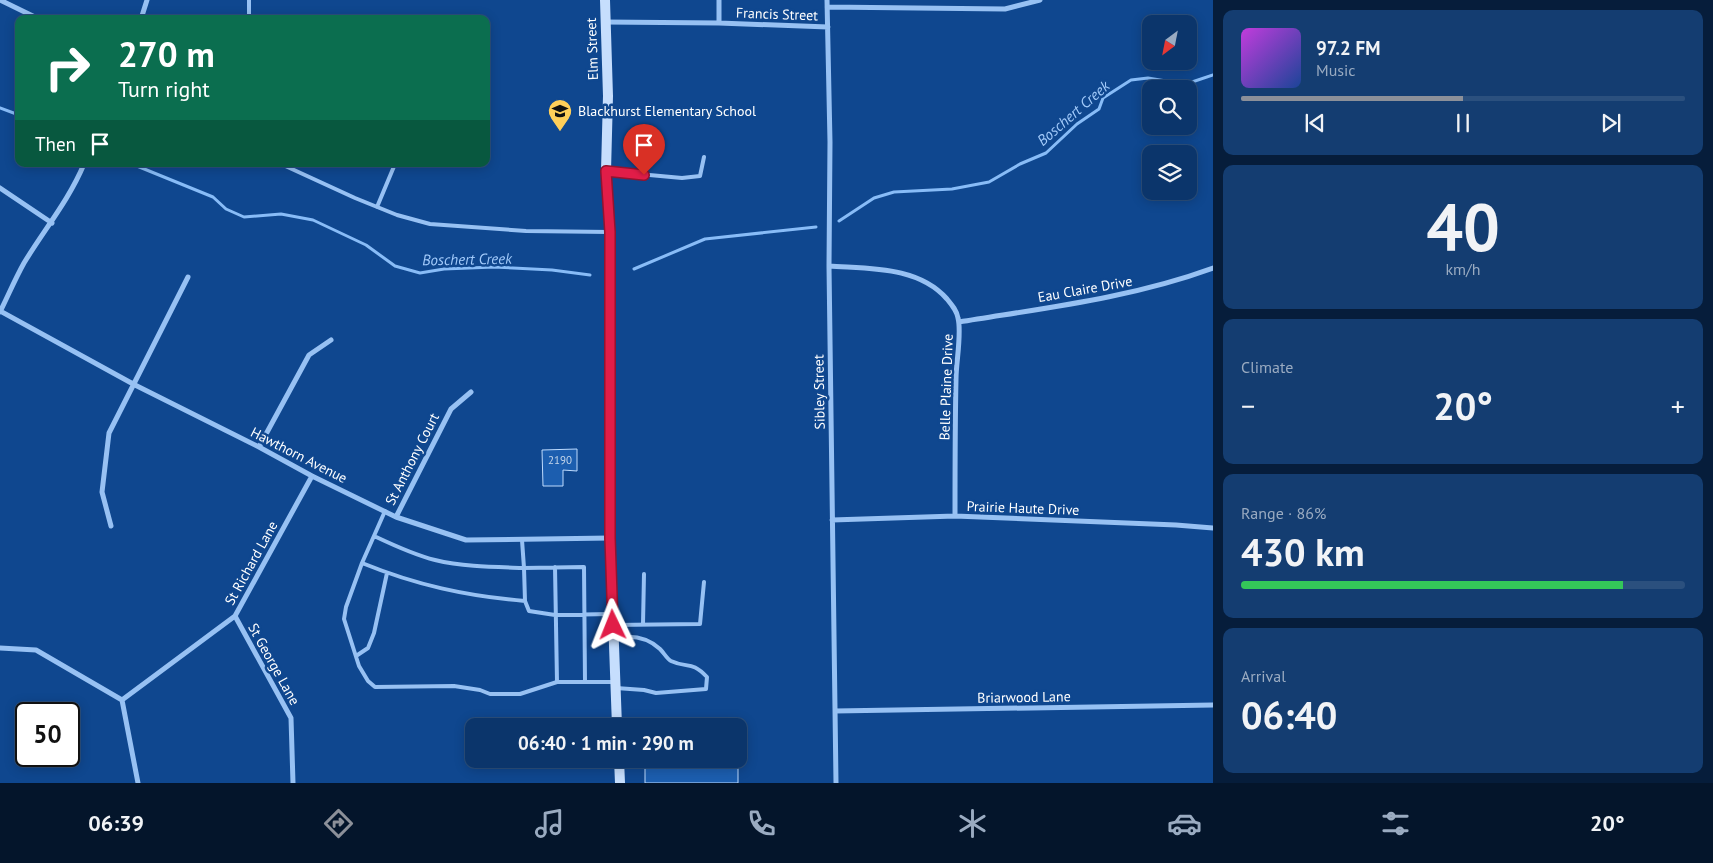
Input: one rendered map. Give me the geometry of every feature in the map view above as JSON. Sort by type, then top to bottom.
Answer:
[{"type":"main road","name":"Elm Street","points":[[605,0],[604,22],[608,96],[606,171],[610,232],[610,538],[617,718]]},
{"type":"main road","points":[[619,768],[620,783]]},
{"type":"street","points":[[0,0],[31,15]]},
{"type":"street","points":[[142,15],[147,0]]},
{"type":"street","points":[[718,23],[719,0]]},
{"type":"street","name":"Sibley Street","points":[[827,0],[836,783]]},
{"type":"street","points":[[827,7],[1005,9],[1040,0]]},
{"type":"street","name":"Francis Street","points":[[604,22],[718,23],[828,27]]},
{"type":"street","points":[[0,311],[24,263],[52,223],[83,167]]},
{"type":"street","points":[[0,188],[52,223]]},
{"type":"street","name":"Belle Plaine Drive","points":[[829,266],[880,270],[902,273],[918,278],[934,287],[955,310],[959,322],[954,434],[955,516]]},
{"type":"street","name":"Eau Claire Drive","points":[[959,322],[1105,298],[1163,284],[1213,268]]},
{"type":"street","points":[[112,526],[102,492],[109,432],[135,385],[188,277]]},
{"type":"street","name":"Hawthorn Avenue","points":[[0,311],[135,385],[260,447],[312,476],[396,516],[466,540],[610,538]]},
{"type":"street","points":[[260,447],[308,355],[331,340]]},
{"type":"street","name":"St Anthony Court","points":[[396,516],[451,409],[472,392]]},
{"type":"street","name":"St Richard Lane","points":[[122,700],[235,616],[312,476]]},
{"type":"street","name":"Prairie Haute Drive","points":[[832,520],[955,516],[1213,528]]},
{"type":"street","name":"St George Lane","points":[[235,616],[291,718],[292,783]]},
{"type":"street","points":[[0,648],[36,650],[122,700],[138,783]]},
{"type":"street","name":"Briarwood Lane","points":[[835,711],[1213,705]]},
{"type":"lane","points":[[249,0],[249,15]]},
{"type":"lane","points":[[606,171],[682,178],[700,176],[704,157]]},
{"type":"lane","points":[[288,167],[377,207],[397,215],[430,224],[526,231],[610,232]]},
{"type":"lane","points":[[377,207],[394,167]]},
{"type":"lane","points":[[385,511],[362,563],[346,607],[344,619],[356,656],[368,681],[375,687],[454,686],[480,690],[490,694],[520,694],[556,682],[616,685],[656,693],[706,689],[707,677],[700,670],[693,665],[670,660],[652,642],[630,636],[614,638]]},
{"type":"lane","points":[[374,536],[399,548],[435,560],[477,566],[524,568],[584,567],[585,682]]},
{"type":"lane","points":[[522,540],[524,601],[529,612],[613,614]]},
{"type":"lane","points":[[362,563],[400,578],[468,594],[487,598],[524,601]]},
{"type":"lane","points":[[556,568],[556,682]]},
{"type":"lane","points":[[356,656],[368,648],[374,633],[386,573]]},
{"type":"lane","points":[[643,624],[644,574]]},
{"type":"lane","points":[[613,625],[700,624],[704,582]]},
{"type":"building","points":[[577,449],[577,471],[563,470],[563,486],[543,486],[542,450]]},
{"type":"building","points":[[645,768],[738,768],[738,783],[645,783]]},
{"type":"waterway","name":"Boschert Creek","points":[[839,221],[874,198],[894,192],[952,189],[989,182],[1020,164],[1046,153],[1077,124],[1099,109],[1103,98],[1131,80],[1148,78],[1178,83],[1192,82],[1213,75]]},
{"type":"waterway","name":"Boschert Creek","points":[[0,108],[15,114]]},
{"type":"waterway","name":"Boschert Creek","points":[[139,167],[213,197],[226,209],[244,217],[281,214],[313,220],[366,245],[395,266],[420,273],[444,269],[494,267],[552,270],[590,275]]},
{"type":"waterway","name":"Boschert Creek","points":[[634,269],[705,239],[816,227]]},
{"type":"place","name":"Blackhurst Elementary School","points":[[560,132]]},
{"type":"route","points":[[613,625],[610,538],[610,232],[606,171],[644,175]]}]
